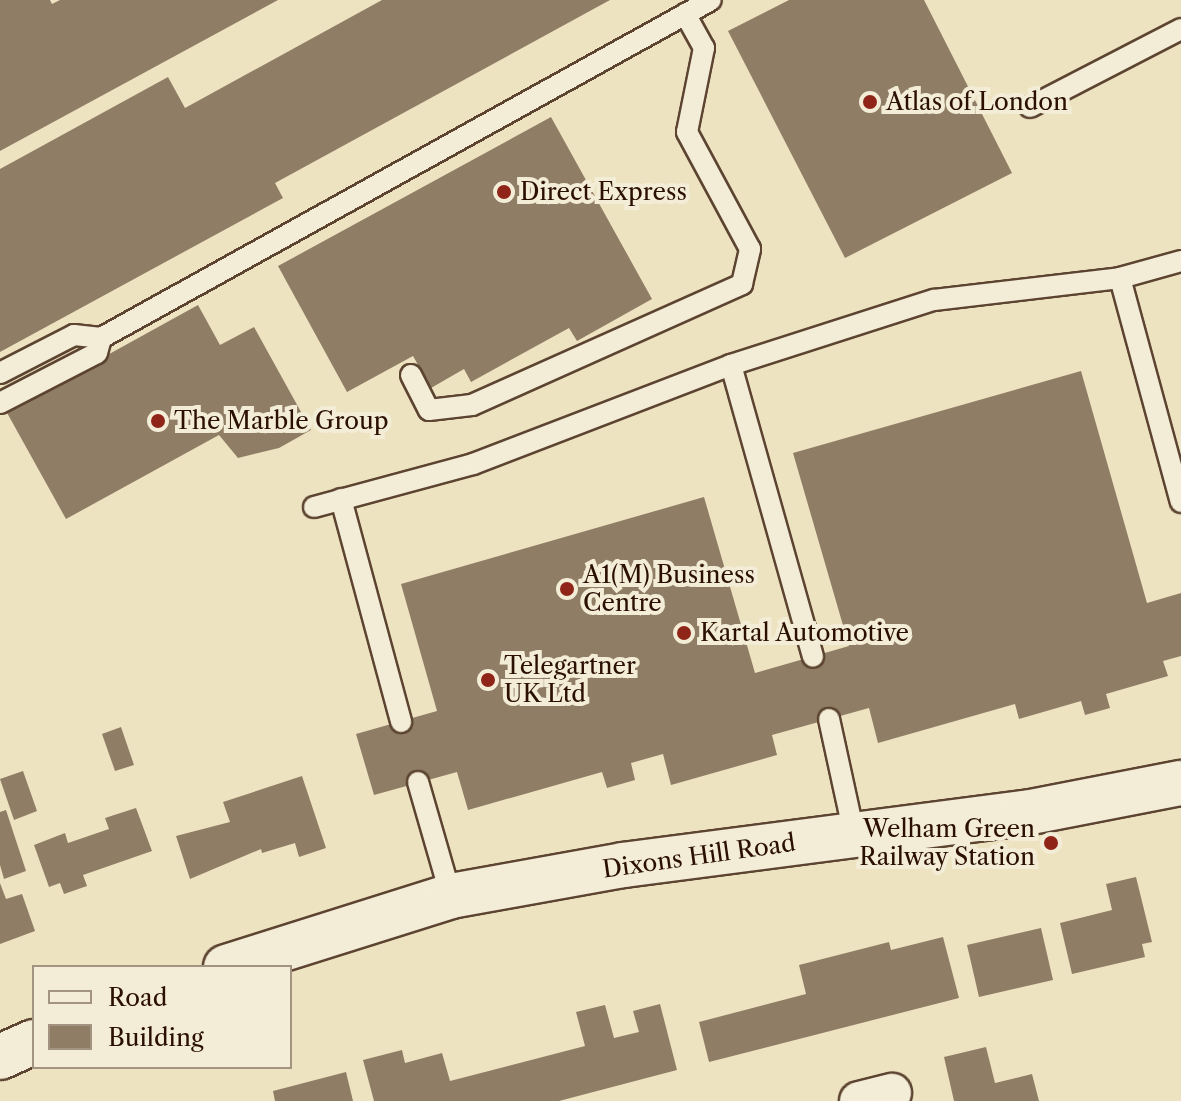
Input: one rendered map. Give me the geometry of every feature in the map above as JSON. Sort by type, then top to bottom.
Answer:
[{"type":"street","name":"Dixons Hill Road","points":[[232,965],[451,896],[623,865],[1026,813],[1181,783]]},
{"type":"street","points":[[0,1057],[32,1043]]},
{"type":"lane","points":[[0,373],[74,335],[101,338],[711,0]]},
{"type":"lane","points":[[411,375],[429,410],[472,405],[742,284],[750,249],[687,132],[704,48],[685,14]]},
{"type":"lane","points":[[1030,107],[1181,29]]},
{"type":"lane","points":[[314,507],[473,464],[731,365],[934,300],[1120,278],[1181,261]]},
{"type":"lane","points":[[1120,278],[1181,502]]},
{"type":"lane","points":[[0,403],[97,353],[101,338]]},
{"type":"lane","points":[[731,365],[813,657]]},
{"type":"lane","points":[[341,499],[401,722]]},
{"type":"lane","points":[[829,719],[854,834]]},
{"type":"lane","points":[[418,782],[451,896]]},
{"type":"building","points":[[0,0],[50,0],[52,4],[60,0],[278,0],[0,151]]},
{"type":"building","points":[[382,0],[610,0],[275,183],[283,198],[0,352],[0,169],[168,77],[185,108]]},
{"type":"building","name":"Atlas of London","points":[[789,0],[924,0],[1012,173],[845,258],[728,31]]},
{"type":"building","name":"Direct Express","points":[[551,117],[652,299],[577,341],[569,328],[471,382],[464,369],[431,388],[413,356],[347,392],[278,266]]},
{"type":"building","name":"The Marble Group","points":[[198,305],[220,345],[254,327],[311,430],[279,448],[238,458],[219,435],[66,519],[6,411]]},
{"type":"building","name":"A1(M) Business Centre","points":[[1081,371],[1147,603],[1181,593],[1181,656],[1163,661],[1168,676],[1106,694],[1110,708],[1085,715],[1081,701],[1019,719],[1015,704],[878,743],[869,708],[772,735],[777,755],[671,785],[663,754],[631,763],[635,780],[607,788],[602,772],[468,810],[457,772],[374,795],[356,734],[437,711],[401,584],[704,497],[755,673],[849,646],[793,453]]},
{"type":"building","points":[[121,727],[134,765],[115,771],[102,734]]},
{"type":"building","points":[[23,771],[37,811],[14,820],[0,779]]},
{"type":"building","points":[[302,776],[326,848],[299,857],[295,843],[262,853],[261,849],[190,879],[176,836],[230,822],[223,802]]},
{"type":"building","points":[[136,808],[152,851],[83,875],[87,886],[64,894],[60,883],[49,887],[34,845],[65,833],[68,843],[109,829],[105,818]]},
{"type":"building","points":[[6,810],[26,871],[4,879],[0,865],[0,812]]},
{"type":"building","points":[[1136,877],[1152,942],[1142,944],[1145,957],[1072,974],[1060,923],[1112,910],[1106,884]]},
{"type":"building","points":[[0,883],[6,899],[22,894],[35,931],[0,944]]},
{"type":"building","points":[[1041,928],[1053,980],[979,997],[967,945]]},
{"type":"building","points":[[943,937],[959,998],[709,1062],[699,1022],[806,994],[799,965],[889,942],[891,950]]},
{"type":"building","points":[[660,1004],[677,1070],[559,1101],[374,1101],[363,1060],[402,1050],[405,1063],[442,1053],[450,1081],[585,1046],[576,1012],[605,1005],[614,1038],[639,1032],[633,1011]]},
{"type":"building","points":[[986,1047],[995,1083],[1032,1074],[1039,1101],[954,1101],[944,1057]]},
{"type":"building","points":[[346,1072],[353,1101],[275,1101],[273,1091]]},
{"type":"place","name":"Atlas of London","points":[[870,102]]},
{"type":"place","name":"Direct Express","points":[[504,192]]},
{"type":"place","name":"The Marble Group","points":[[158,421]]},
{"type":"place","name":"A1(M) Business Centre","points":[[567,589]]},
{"type":"place","name":"Kartal Automotive","points":[[684,633]]},
{"type":"place","name":"Telegartner UK Ltd","points":[[488,680]]},
{"type":"place","name":"Welham Green Railway Station","points":[[1051,843]]}]
